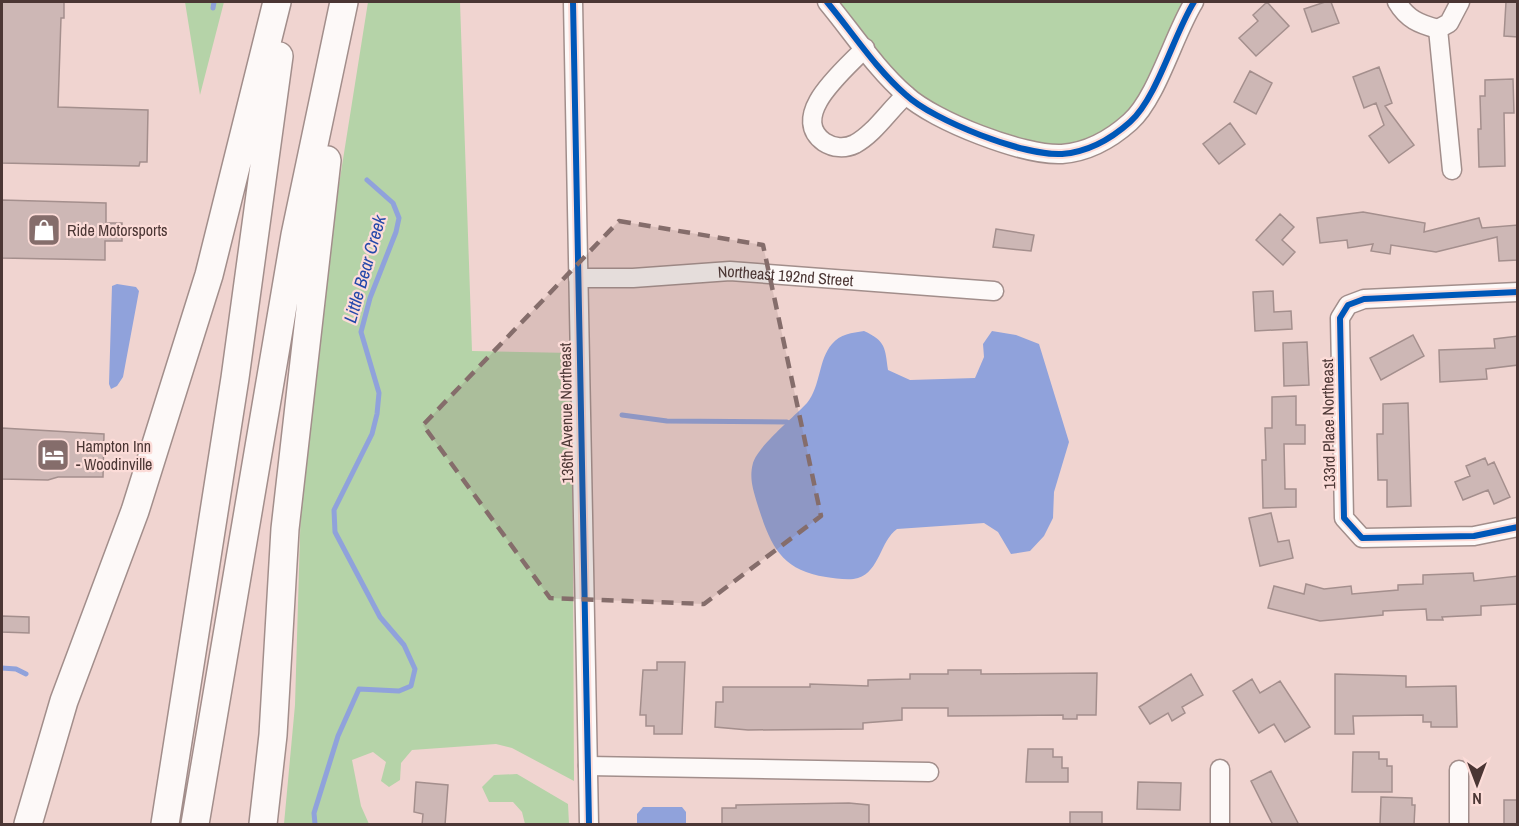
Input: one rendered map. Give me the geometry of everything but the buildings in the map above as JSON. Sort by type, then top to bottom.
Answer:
[{"type":"highway","points":[[28,825],[64,702],[135,511],[209,275],[278,2]]},
{"type":"highway","points":[[165,825],[235,378],[287,2]]},
{"type":"highway","points":[[195,825],[295,236],[345,2]]},
{"type":"highway","points":[[263,825],[273,735],[285,529],[345,2]]},
{"type":"highway","points":[[37,825],[44,772]]},
{"type":"street","name":"136th Avenue Northeast","points":[[573,2],[589,825]]},
{"type":"street","points":[[827,2],[906,95],[929,112],[959,126],[1030,150],[1060,154],[1081,151],[1102,142],[1132,120],[1152,89],[1181,23],[1194,2]]},
{"type":"street","points":[[1397,2],[1406,16],[1420,24],[1438,29],[1449,23],[1460,2]]},
{"type":"street","points":[[1438,29],[1452,170]]},
{"type":"street","points":[[865,48],[820,96],[814,109],[812,122],[822,140],[842,147],[853,145],[864,138],[906,95]]},
{"type":"street","name":"Northeast 192nd Street","points":[[578,278],[633,278],[730,271],[994,291]]},
{"type":"street","name":"133rd Place Northeast","points":[[1518,292],[1364,299],[1348,305],[1340,318],[1344,519],[1362,538],[1474,536],[1518,527]]},
{"type":"street","points":[[588,766],[929,772]]},
{"type":"street","points":[[1220,769],[1220,825]]},
{"type":"street","points":[[1459,770],[1459,825]]},
{"type":"highlighted area","points":[[619,221],[763,245],[821,516],[704,604],[550,598],[423,425]]},
{"type":"green space","points":[[185,2],[224,2],[200,95]]},
{"type":"green space","points":[[368,2],[460,2],[472,351],[572,353],[574,781],[512,748],[496,744],[412,750],[401,763],[400,780],[389,787],[381,781],[386,762],[373,752],[352,760],[361,806],[369,824],[284,824],[295,705],[302,468],[314,342]]},
{"type":"green space","points":[[827,2],[1194,2],[1132,120],[1060,154],[929,112]]},
{"type":"green space","points":[[517,774],[568,804],[569,824],[525,824],[522,812],[513,802],[489,802],[482,787],[494,775]]},
{"type":"water","points":[[117,284],[136,287],[139,291],[123,377],[117,386],[111,389],[109,384],[112,286]]},
{"type":"water","points":[[864,331],[877,338],[883,346],[888,370],[910,380],[975,378],[984,357],[983,344],[992,331],[1016,335],[1039,344],[1069,442],[1054,492],[1053,518],[1044,536],[1030,551],[1011,554],[998,532],[984,523],[897,529],[891,534],[871,569],[854,579],[838,579],[810,573],[787,561],[779,553],[772,543],[757,503],[751,479],[753,463],[769,440],[812,396],[827,350],[832,344],[842,336]]},
{"type":"water","points":[[643,807],[682,807],[686,812],[686,824],[637,824],[637,814]]},
{"type":"waterway","points":[[213,8],[214,2]]},
{"type":"waterway","name":"Little Bear Creek","points":[[315,824],[314,813],[338,736],[359,689],[399,691],[411,686],[415,669],[404,645],[380,617],[335,532],[334,510],[372,434],[377,414],[379,393],[361,332],[370,298],[396,232],[399,218],[393,203],[367,180]]},
{"type":"waterway","points":[[622,415],[667,421],[787,422]]},
{"type":"waterway","points":[[2,668],[16,669],[26,674]]},
{"type":"cycle path","points":[[573,2],[589,824]]},
{"type":"cycle path","points":[[827,2],[885,74],[919,105],[958,126],[1003,143],[1046,153],[1062,154],[1081,151],[1107,139],[1130,122],[1140,111],[1157,82],[1194,2]]},
{"type":"cycle path","points":[[1518,292],[1364,299],[1348,305],[1340,318],[1344,518],[1362,538],[1474,536],[1518,527]]},
{"type":"place","name":"Ride Motorsports","points":[[44,230]]},
{"type":"place","name":"Hampton Inn - Woodinville","points":[[53,455]]}]
